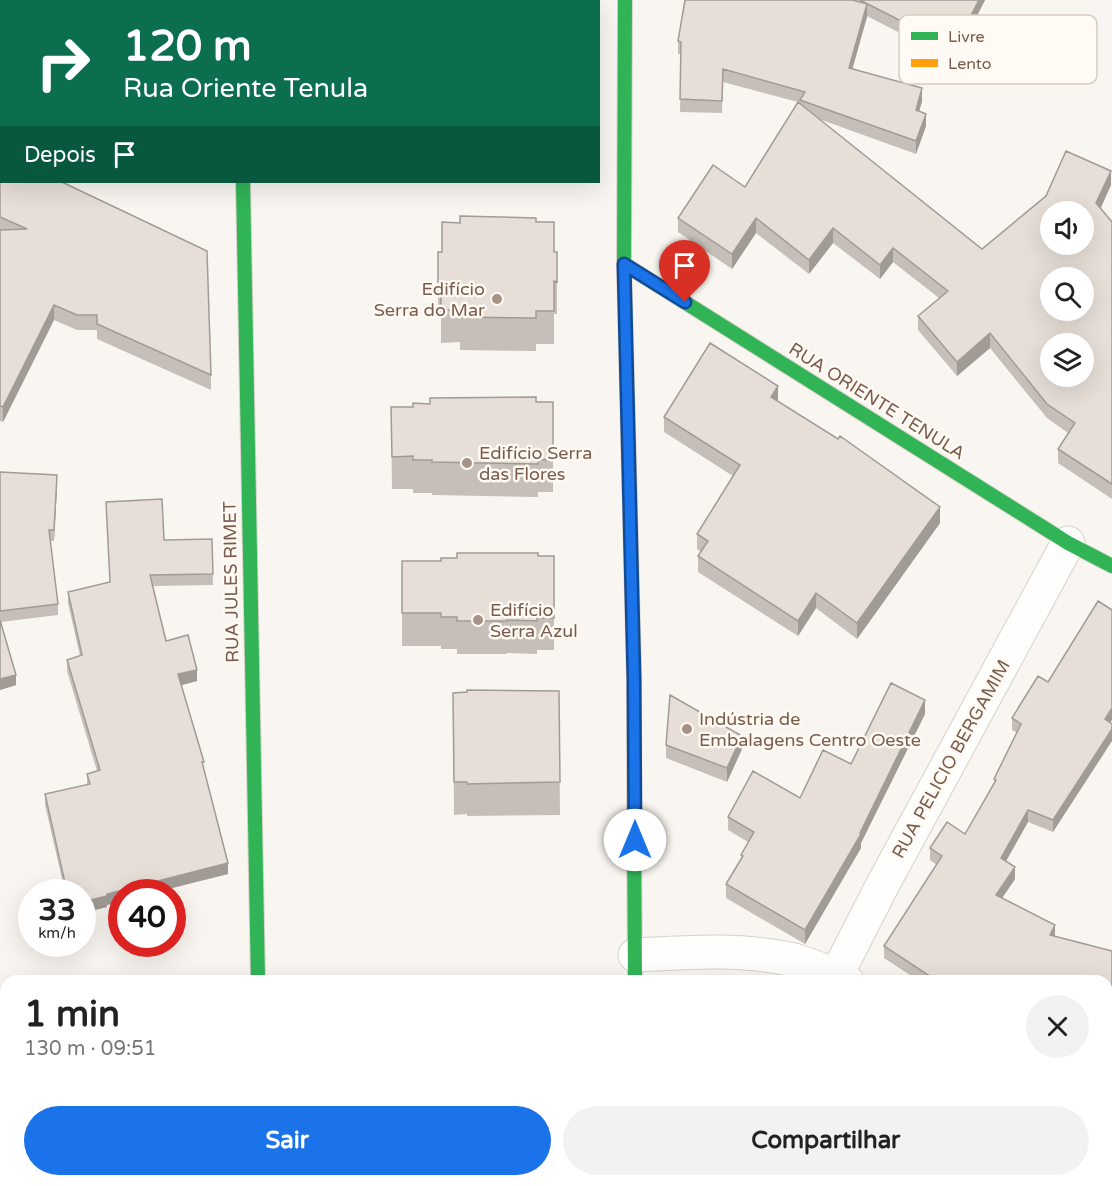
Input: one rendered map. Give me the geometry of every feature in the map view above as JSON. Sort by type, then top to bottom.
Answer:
[{"type":"street","points":[[625,0],[624,264],[633,667],[635,968],[701,952],[750,953],[796,961],[831,975]]},
{"type":"street","name":"RUA JULES RIMET","points":[[243,183],[258,975]]},
{"type":"street","name":"RUA ORIENTE TENULA","points":[[624,264],[1068,543],[1112,566]]},
{"type":"street","name":"RUA PELICIO BERGAMIM","points":[[843,975],[882,886],[1068,543]]},
{"type":"building","points":[[685,0],[852,0],[867,4],[849,68],[899,82],[899,84],[922,88],[916,110],[926,114],[916,141],[800,100],[805,92],[723,69],[722,101],[680,99],[681,42],[678,41]]},
{"type":"building","points":[[860,0],[979,0],[971,15],[899,15],[899,20]]},
{"type":"building","points":[[798,102],[982,249],[1046,196],[1066,151],[1111,171],[1096,203],[1112,222],[1112,484],[1058,449],[1075,423],[1047,404],[990,333],[957,362],[918,316],[948,291],[893,248],[880,265],[833,228],[809,260],[756,218],[732,254],[678,218],[713,165],[745,187]]},
{"type":"building","points":[[0,183],[64,183],[207,251],[211,375],[97,324],[97,315],[77,315],[54,305],[3,407],[0,406],[0,230],[27,229],[0,217]]},
{"type":"building","points":[[460,216],[536,218],[536,222],[554,222],[557,282],[554,281],[554,311],[536,311],[536,318],[460,317],[461,310],[441,310],[438,252],[442,252],[442,222],[460,223]]},
{"type":"building","points":[[710,343],[778,386],[771,397],[838,439],[840,436],[940,507],[857,623],[816,593],[798,621],[698,556],[708,541],[697,534],[740,465],[664,417]]},
{"type":"building","points":[[536,397],[536,402],[553,402],[553,459],[538,460],[538,464],[432,462],[432,460],[413,460],[413,456],[392,457],[391,407],[413,407],[413,403],[430,404],[430,398]]},
{"type":"building","points":[[0,472],[57,475],[54,530],[49,530],[58,604],[0,611]]},
{"type":"building","points":[[162,499],[164,540],[212,539],[213,574],[150,575],[166,641],[188,635],[197,670],[178,674],[204,762],[202,762],[228,863],[166,879],[108,879],[107,896],[96,899],[96,879],[64,879],[45,794],[90,784],[87,774],[100,770],[67,660],[82,655],[68,592],[110,582],[106,502]]},
{"type":"building","points":[[457,553],[538,553],[538,556],[554,556],[554,618],[537,618],[537,621],[457,621],[457,617],[441,617],[441,613],[402,613],[402,561],[441,561],[441,558],[457,558]]},
{"type":"building","points":[[1098,601],[1112,610],[1112,708],[1105,719],[1112,724],[1112,729],[1053,820],[1028,810],[1001,858],[1015,867],[996,895],[1055,925],[1050,935],[1112,951],[1112,975],[928,975],[884,946],[942,856],[930,848],[947,822],[965,834],[996,780],[994,779],[1021,724],[1012,718],[1038,676],[1048,682]]},
{"type":"building","points":[[0,620],[16,675],[0,679]]},
{"type":"building","points":[[891,683],[925,700],[861,834],[805,930],[726,884],[754,832],[728,817],[753,771],[800,798],[823,750],[851,764]]},
{"type":"building","points":[[467,690],[559,691],[560,782],[467,784],[467,782],[454,782],[453,693],[467,692]]},
{"type":"building","name":"Indústria de Embalagens Centro Oeste","points":[[670,695],[742,736],[727,768],[666,745]]},
{"type":"traffic: fast","points":[[625,0],[624,264],[628,427]]},
{"type":"traffic: fast","points":[[243,183],[258,975]]},
{"type":"traffic: fast","points":[[624,264],[1068,543],[1112,566]]},
{"type":"traffic: fast","points":[[634,825],[635,975]]},
{"type":"traffic: slow","points":[[628,427],[634,679],[634,825]]},
{"type":"place","name":"Edifício Serra do Mar","points":[[497,299]]},
{"type":"place","name":"Edifício Serra das Flores","points":[[467,463]]},
{"type":"place","name":"Edifício Serra Azul","points":[[478,620]]},
{"type":"place","name":"Indústria de Embalagens Centro Oeste","points":[[687,729]]},
{"type":"route","points":[[635,840],[634,679],[624,264],[685,302]]}]
